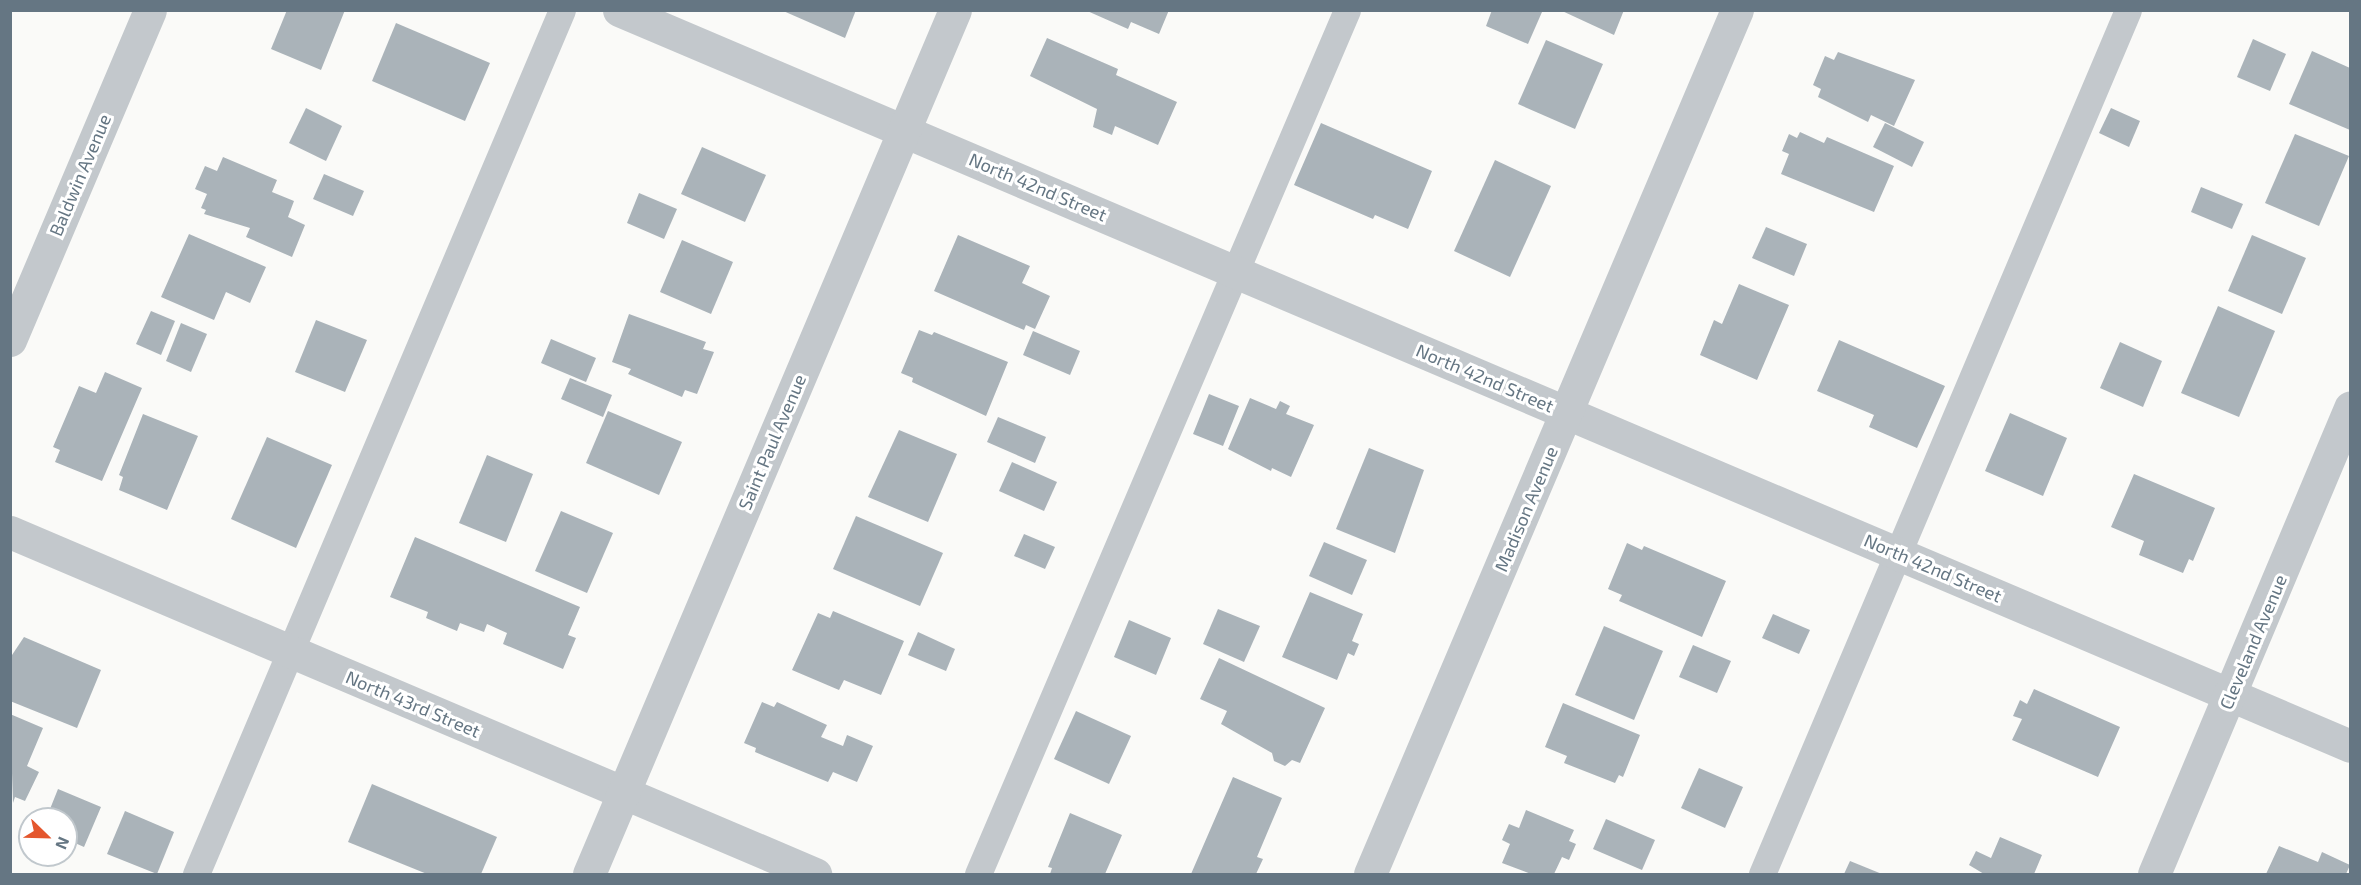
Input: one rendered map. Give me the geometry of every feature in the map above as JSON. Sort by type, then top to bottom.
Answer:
[{"type":"street","name":"Baldwin Avenue","points":[[10,340],[150,10]]},
{"type":"street","name":"North 42nd Street","points":[[619,10],[2350,746]]},
{"type":"street","name":"Saint Paul Avenue","points":[[589,874],[955,10]]},
{"type":"street","name":"Madison Avenue","points":[[1370,874],[1737,10]]},
{"type":"street","name":"Cleveland Avenue","points":[[2154,874],[2350,408]]},
{"type":"street","name":"North 43rd Street","points":[[10,532],[815,874]]},
{"type":"lane","points":[[196,874],[562,10]]},
{"type":"lane","points":[[978,874],[1347,10]]},
{"type":"lane","points":[[1762,874],[2128,10]]},
{"type":"building","points":[[287,10],[345,10],[321,70],[271,49]]},
{"type":"building","points":[[781,10],[856,10],[845,38]]},
{"type":"building","points":[[1085,10],[1169,10],[1159,34],[1131,22],[1128,29]]},
{"type":"building","points":[[1492,10],[1542,12],[1528,44],[1486,26]]},
{"type":"building","points":[[1560,10],[1624,10],[1614,35]]},
{"type":"building","points":[[396,23],[490,63],[465,121],[372,81]]},
{"type":"building","points":[[1047,38],[1118,69],[1116,75],[1177,102],[1158,145],[1115,126],[1112,135],[1093,127],[1097,109],[1030,76]]},
{"type":"building","points":[[2253,39],[2286,54],[2270,91],[2237,77]]},
{"type":"building","points":[[1546,40],[1603,64],[1575,129],[1518,104]]},
{"type":"building","points":[[2312,51],[2350,68],[2350,130],[2289,104]]},
{"type":"building","points":[[1838,52],[1915,80],[1894,126],[1871,115],[1868,122],[1818,97],[1821,89],[1813,85],[1825,56],[1834,60]]},
{"type":"building","points":[[306,108],[342,126],[326,161],[289,143]]},
{"type":"building","points":[[2111,108],[2140,121],[2129,147],[2099,133]]},
{"type":"building","points":[[1321,123],[1432,171],[1408,229],[1375,215],[1373,219],[1294,185]]},
{"type":"building","points":[[1885,123],[1924,142],[1912,167],[1873,147]]},
{"type":"building","points":[[1800,132],[1824,143],[1827,137],[1894,166],[1874,212],[1781,174],[1789,154],[1782,151],[1789,134],[1797,138]]},
{"type":"building","points":[[2295,134],[2349,156],[2319,226],[2265,203]]},
{"type":"building","points":[[702,147],[766,175],[745,222],[681,194]]},
{"type":"building","points":[[223,157],[277,180],[272,192],[294,201],[288,217],[305,225],[292,257],[246,237],[250,228],[204,214],[206,210],[201,208],[207,194],[195,189],[205,166],[217,171]]},
{"type":"building","points":[[1495,160],[1551,186],[1510,277],[1454,251]]},
{"type":"building","points":[[324,174],[364,191],[353,216],[313,199]]},
{"type":"building","points":[[2201,187],[2243,204],[2232,229],[2191,212]]},
{"type":"building","points":[[639,193],[677,209],[664,239],[627,223]]},
{"type":"building","points":[[1766,227],[1807,244],[1794,276],[1752,258]]},
{"type":"building","points":[[189,234],[266,267],[250,303],[226,292],[214,320],[161,297]]},
{"type":"building","points":[[958,235],[1030,266],[1022,283],[1050,296],[1035,329],[1026,325],[1024,330],[934,291]]},
{"type":"building","points":[[2252,235],[2306,258],[2282,314],[2228,291]]},
{"type":"building","points":[[682,240],[733,262],[711,314],[660,292]]},
{"type":"building","points":[[1739,284],[1789,305],[1757,380],[1700,355],[1714,320],[1722,324]]},
{"type":"building","points":[[2218,306],[2275,331],[2239,417],[2181,393]]},
{"type":"building","points":[[151,311],[175,321],[161,355],[136,344]]},
{"type":"building","points":[[629,314],[706,342],[703,349],[714,352],[697,394],[685,390],[682,397],[628,374],[631,369],[612,362]]},
{"type":"building","points":[[316,320],[367,340],[345,392],[295,372]]},
{"type":"building","points":[[181,323],[207,334],[191,372],[166,361]]},
{"type":"building","points":[[919,330],[932,335],[934,332],[1008,362],[986,416],[912,382],[913,378],[901,373]]},
{"type":"building","points":[[1033,331],[1080,351],[1070,375],[1023,355]]},
{"type":"building","points":[[551,339],[596,358],[586,382],[541,363]]},
{"type":"building","points":[[1839,340],[1945,386],[1917,448],[1869,427],[1874,415],[1817,391]]},
{"type":"building","points":[[2120,342],[2162,361],[2143,407],[2100,388]]},
{"type":"building","points":[[105,372],[142,388],[102,481],[55,462],[60,450],[53,447],[79,386],[96,393]]},
{"type":"building","points":[[570,378],[612,395],[603,417],[561,399]]},
{"type":"building","points":[[1209,394],[1239,406],[1223,446],[1193,434]]},
{"type":"building","points":[[1250,398],[1276,409],[1280,401],[1290,406],[1286,414],[1314,425],[1291,477],[1272,468],[1271,471],[1228,449]]},
{"type":"building","points":[[608,411],[682,442],[659,495],[586,463]]},
{"type":"building","points":[[2010,413],[2067,438],[2043,496],[1985,471]]},
{"type":"building","points":[[143,414],[198,436],[167,510],[119,490],[123,477],[119,475]]},
{"type":"building","points":[[998,417],[1046,437],[1035,463],[987,442]]},
{"type":"building","points":[[899,430],[957,454],[928,522],[868,497]]},
{"type":"building","points":[[267,437],[332,465],[296,548],[231,519]]},
{"type":"building","points":[[1369,448],[1424,470],[1395,553],[1336,529]]},
{"type":"building","points":[[487,455],[533,474],[506,542],[459,523]]},
{"type":"building","points":[[1012,462],[1057,482],[1044,511],[999,491]]},
{"type":"building","points":[[2134,474],[2215,508],[2193,561],[2189,559],[2183,573],[2139,555],[2144,541],[2111,527]]},
{"type":"building","points":[[561,511],[613,533],[587,593],[535,571]]},
{"type":"building","points":[[856,516],[943,553],[920,606],[833,569]]},
{"type":"building","points":[[1024,534],[1055,547],[1045,569],[1014,556]]},
{"type":"building","points":[[415,537],[580,607],[568,635],[576,638],[563,669],[503,644],[507,633],[487,624],[484,632],[460,623],[457,631],[426,618],[428,612],[390,597]]},
{"type":"building","points":[[1324,542],[1367,560],[1352,595],[1309,576]]},
{"type":"building","points":[[1627,543],[1642,550],[1644,546],[1726,581],[1702,637],[1619,601],[1622,595],[1608,589]]},
{"type":"building","points":[[1310,592],[1363,614],[1352,641],[1359,644],[1354,656],[1348,653],[1337,680],[1282,657]]},
{"type":"building","points":[[1218,609],[1260,626],[1244,662],[1203,644]]},
{"type":"building","points":[[833,611],[904,641],[881,695],[844,680],[839,690],[792,670],[818,613],[830,618]]},
{"type":"building","points":[[1773,614],[1810,630],[1799,654],[1762,638]]},
{"type":"building","points":[[1129,620],[1171,638],[1156,675],[1114,657]]},
{"type":"building","points":[[1604,626],[1663,651],[1634,720],[1575,695]]},
{"type":"building","points":[[918,632],[955,649],[946,671],[908,655]]},
{"type":"building","points":[[24,637],[101,670],[77,728],[10,701],[10,658]]},
{"type":"building","points":[[1693,645],[1731,661],[1717,693],[1679,677]]},
{"type":"building","points":[[1219,658],[1325,708],[1300,763],[1292,760],[1285,766],[1274,761],[1272,753],[1221,724],[1227,711],[1200,699]]},
{"type":"building","points":[[2034,689],[2120,727],[2098,777],[2012,740],[2022,719],[2013,716],[2020,700],[2027,704]]},
{"type":"building","points":[[762,702],[774,707],[777,702],[827,725],[821,737],[843,746],[847,735],[873,746],[857,782],[833,772],[828,782],[755,752],[756,748],[744,743]]},
{"type":"building","points":[[1563,703],[1640,735],[1623,777],[1619,775],[1615,783],[1564,763],[1567,756],[1545,747]]},
{"type":"building","points":[[1076,711],[1131,736],[1109,784],[1054,759]]},
{"type":"building","points":[[10,714],[43,728],[27,766],[39,772],[25,801],[15,797],[13,803]]},
{"type":"building","points":[[1699,768],[1743,787],[1725,828],[1681,808]]},
{"type":"building","points":[[1233,777],[1282,798],[1257,857],[1263,859],[1256,874],[1191,874]]},
{"type":"building","points":[[372,784],[497,837],[481,874],[427,874],[348,842]]},
{"type":"building","points":[[58,789],[101,807],[84,847],[78,844],[78,807],[51,807]]},
{"type":"building","points":[[1526,810],[1574,830],[1569,841],[1576,844],[1569,860],[1562,857],[1554,874],[1531,874],[1502,863],[1510,844],[1502,840],[1509,824],[1519,828]]},
{"type":"building","points":[[125,811],[174,832],[157,874],[107,854]]},
{"type":"building","points":[[1070,813],[1122,835],[1105,874],[1050,874],[1052,868],[1048,867]]},
{"type":"building","points":[[1606,819],[1655,840],[1642,870],[1593,849]]},
{"type":"building","points":[[2000,837],[2042,855],[2034,874],[1984,874],[1969,865],[1976,851],[1991,858]]},
{"type":"building","points":[[2279,846],[2318,862],[2322,852],[2350,865],[2346,874],[2266,874]]},
{"type":"building","points":[[1850,861],[1882,874],[1844,874]]}]
